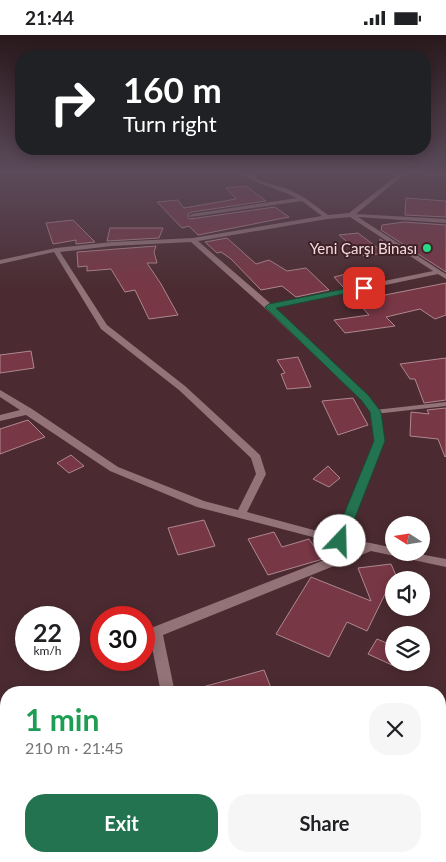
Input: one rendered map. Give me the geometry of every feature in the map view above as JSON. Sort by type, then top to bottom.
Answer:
[{"type":"street","points":[[192,216],[221,212]]},
{"type":"street","points":[[320,212],[327,217]]},
{"type":"street","points":[[351,215],[355,212]]},
{"type":"street","points":[[351,215],[442,275]]},
{"type":"street","points":[[0,262],[56,250],[112,244],[192,240],[327,217],[351,215],[446,221]]},
{"type":"street","points":[[192,240],[269,307],[366,399],[376,412],[379,441],[340,541]]},
{"type":"street","points":[[56,250],[104,327],[182,389],[256,457],[261,473],[241,514]]},
{"type":"street","points":[[269,307],[442,275]]},
{"type":"street","points":[[0,393],[30,411],[114,469],[200,504],[340,541],[385,550]]},
{"type":"street","points":[[0,418],[30,411]]},
{"type":"street","points":[[167,686],[156,632],[370,547]]},
{"type":"street","points":[[430,560],[446,563]]},
{"type":"lane","points":[[376,412],[446,404]]},
{"type":"building","points":[[166,212],[195,212],[188,214],[190,219],[242,212],[281,212],[289,217],[198,235],[189,226],[182,228]]},
{"type":"building","points":[[405,212],[446,212],[446,217],[405,215]]},
{"type":"building","points":[[73,220],[95,242],[76,244],[76,240],[53,244],[46,223]]},
{"type":"building","name":"Yeni Çarşı Binası","points":[[404,222],[446,225],[446,272],[381,230],[382,225]]},
{"type":"building","points":[[110,228],[163,228],[159,238],[107,241]]},
{"type":"building","points":[[358,233],[379,249],[380,239],[398,251],[364,256],[339,235]]},
{"type":"building","points":[[227,238],[256,264],[269,260],[287,271],[306,268],[329,290],[296,297],[282,286],[261,290],[231,259],[221,252],[217,253],[205,242]]},
{"type":"building","points":[[156,246],[154,252],[157,263],[147,263],[178,315],[149,319],[135,290],[125,292],[111,269],[87,271],[87,266],[78,267],[77,252]]},
{"type":"building","points":[[354,272],[367,282],[343,287],[334,277]]},
{"type":"building","points":[[446,283],[446,315],[435,319],[420,309],[386,317],[395,326],[345,333],[334,320],[369,315],[350,294],[376,289],[385,295]]},
{"type":"building","points":[[31,351],[34,368],[0,373],[0,355]]},
{"type":"building","points":[[298,357],[311,387],[287,389],[281,374],[285,373],[277,360]]},
{"type":"building","points":[[446,358],[446,400],[424,403],[415,379],[410,379],[400,364]]},
{"type":"building","points":[[353,398],[368,425],[338,435],[322,401]]},
{"type":"building","points":[[446,408],[445,457],[438,439],[410,436],[411,412],[429,414],[427,410]]},
{"type":"building","points":[[28,420],[45,437],[0,454],[0,429]]},
{"type":"building","points":[[71,455],[84,466],[69,473],[57,463]]},
{"type":"building","points":[[328,466],[340,478],[329,487],[313,479]]},
{"type":"building","points":[[204,520],[215,546],[178,555],[168,528]]},
{"type":"building","points":[[274,532],[282,547],[309,539],[323,559],[268,575],[248,539]]},
{"type":"building","points":[[391,564],[394,571],[385,571],[385,594],[367,631],[347,622],[329,657],[276,634],[311,577],[371,601],[358,568]]},
{"type":"building","points":[[377,639],[385,642],[385,662],[368,654]]},
{"type":"building","points":[[264,670],[270,686],[206,686]]},
{"type":"place","name":"Yeni Çarşı Binası","points":[[427,248]]},
{"type":"route","points":[[340,541],[379,441],[376,412],[366,399],[269,307],[364,288]]}]
